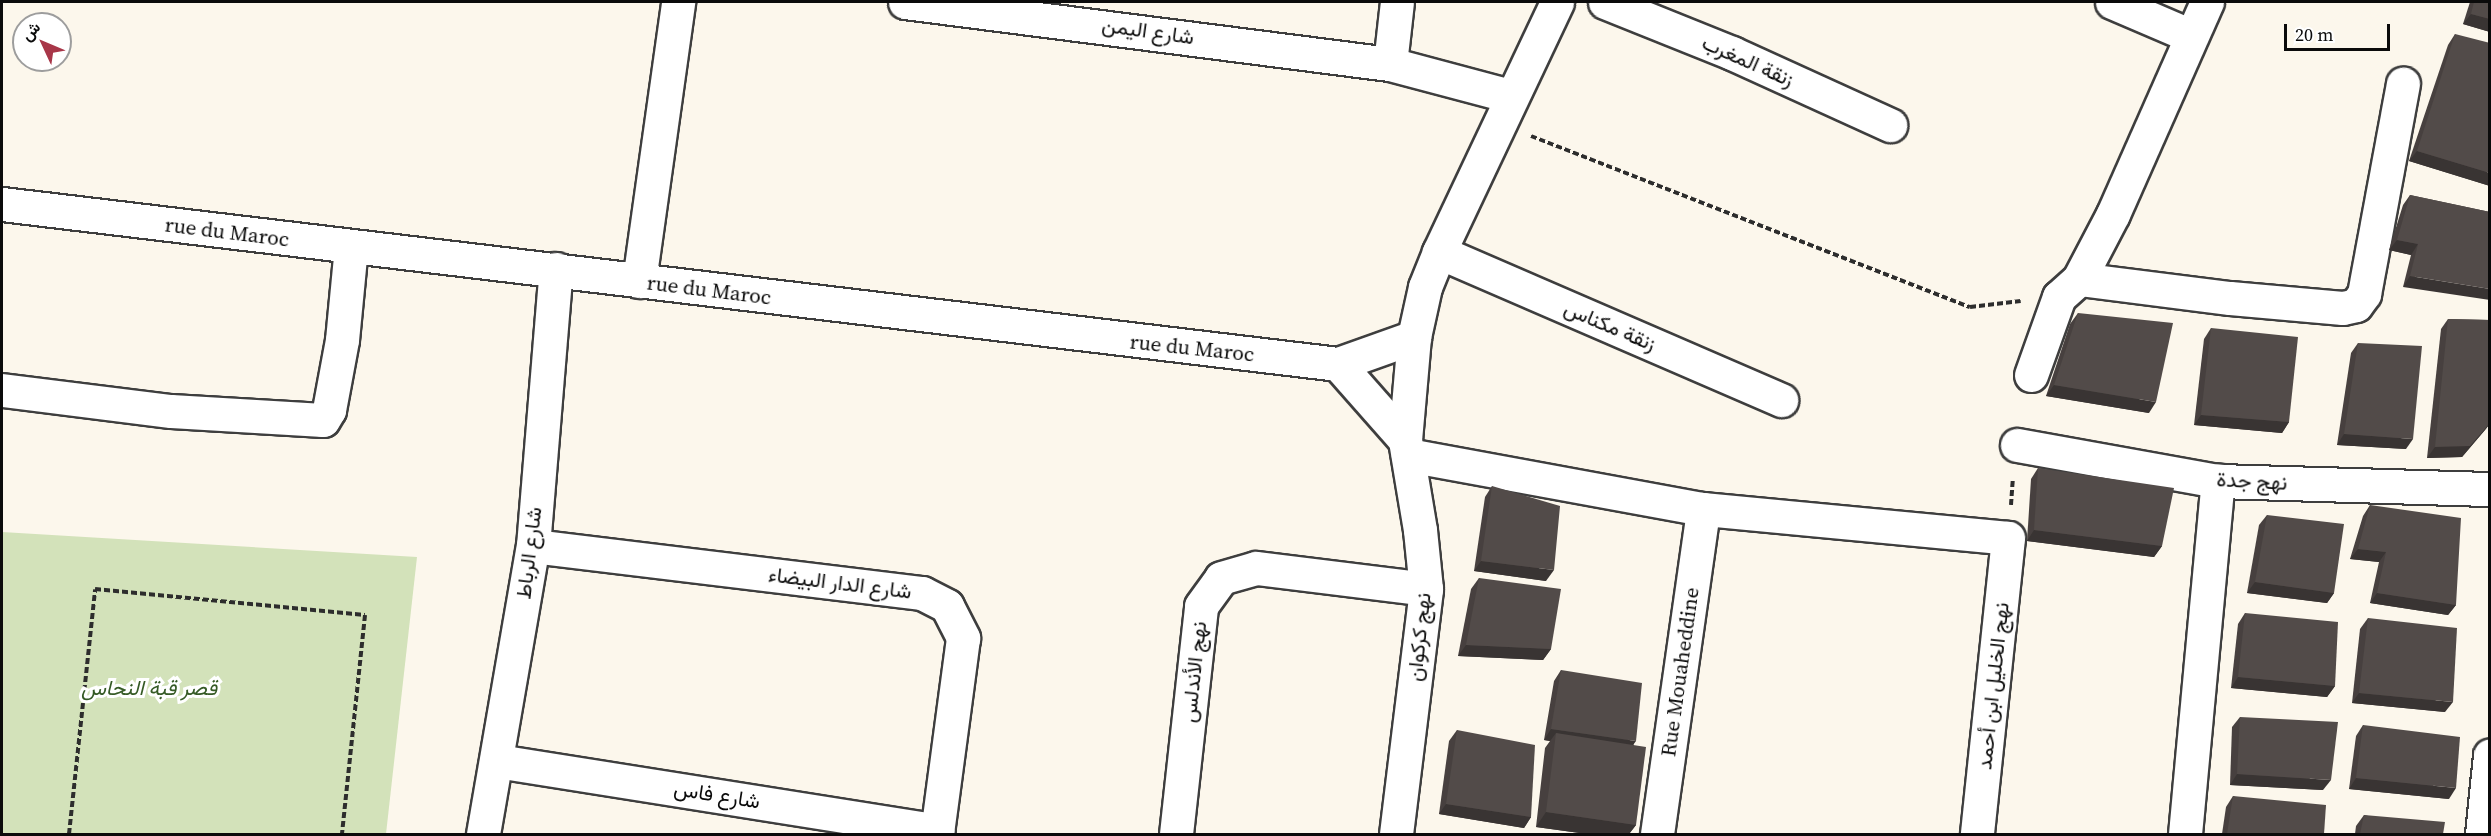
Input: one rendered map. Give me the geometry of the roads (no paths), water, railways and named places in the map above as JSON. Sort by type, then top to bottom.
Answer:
[{"type":"street","points":[[639,282],[678,2]]},
{"type":"street","name":"شارع اليمن","points":[[905,2],[1390,64],[1505,110]]},
{"type":"street","points":[[1390,64],[1397,2]]},
{"type":"street","points":[[1406,448],[1414,338],[1425,287],[1439,252],[1557,2]]},
{"type":"street","name":"زنقة المغرب","points":[[1605,2],[1732,53],[1890,125]]},
{"type":"street","points":[[2112,2],[2189,35]]},
{"type":"street","points":[[2031,375],[2069,288],[2113,214],[2189,35],[2207,2]]},
{"type":"street","points":[[2069,288],[2343,308],[2356,305],[2364,294],[2403,84]]},
{"type":"street","name":"rue du Maroc","points":[[2,204],[1338,364],[1414,338]]},
{"type":"street","points":[[2,390],[171,411],[323,420],[329,410],[342,340],[351,247]]},
{"type":"street","name":"زنقة مكناس","points":[[1439,252],[1781,400]]},
{"type":"street","name":"شارع الرباط","points":[[483,834],[533,546],[556,269]]},
{"type":"street","points":[[1338,364],[1406,448],[1703,508]]},
{"type":"street","name":"نهج جدة","points":[[2017,445],[2218,481],[2490,489]]},
{"type":"street","name":"نهج كركوان","points":[[1396,834],[1426,589],[1406,448]]},
{"type":"street","points":[[2185,834],[2218,481]]},
{"type":"street","name":"نهج الخليل ابن أحمد","points":[[1703,508],[2008,538],[1977,834]]},
{"type":"street","name":"Rue Mouaheddine","points":[[1657,834],[1703,508]]},
{"type":"street","name":"شارع الدار البيضاء","points":[[533,546],[922,593],[947,606],[963,638],[937,833]]},
{"type":"street","name":"نهج الأندلس","points":[[1176,834],[1201,606],[1221,578],[1256,568],[1426,589]]},
{"type":"street","points":[[2482,834],[2490,754]]},
{"type":"street","name":"شارع فاس","points":[[497,761],[937,833]]},
{"type":"park label","name":"قصر قبة النحاس","points":[[149,688]]}]
